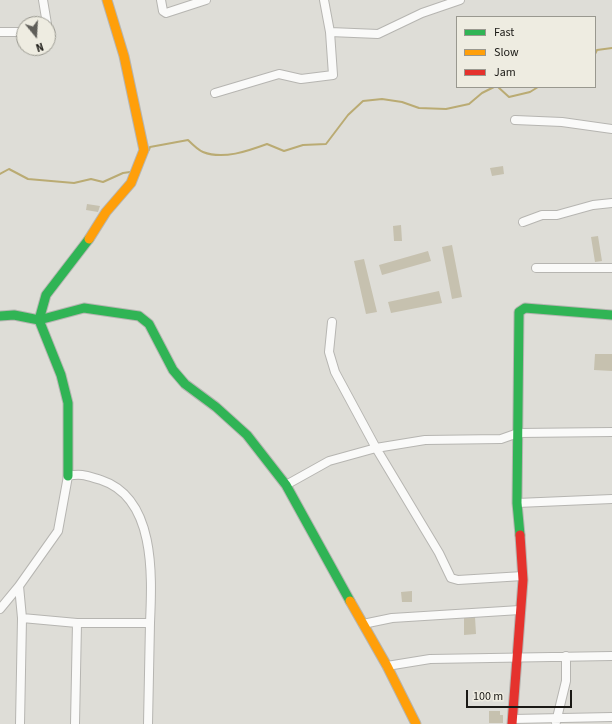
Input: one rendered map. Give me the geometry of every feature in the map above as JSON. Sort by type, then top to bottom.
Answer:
[{"type":"street","points":[[43,0],[46,16]]},
{"type":"street","points":[[0,609],[19,586],[58,531],[68,476],[68,403],[61,375],[39,320],[46,295],[81,250],[106,212],[131,183],[144,150],[142,134],[124,56],[107,0]]},
{"type":"street","points":[[161,0],[163,11],[166,12],[206,0]]},
{"type":"street","points":[[215,93],[279,74],[301,79],[333,75],[330,32],[324,0]]},
{"type":"street","points":[[330,32],[378,34],[422,13],[460,0]]},
{"type":"street","points":[[0,32],[16,32]]},
{"type":"street","points":[[515,120],[562,122],[612,129]]},
{"type":"street","points":[[523,222],[542,215],[557,215],[582,207],[612,203]]},
{"type":"street","points":[[536,268],[612,268]]},
{"type":"street","points":[[0,316],[14,315],[39,320],[84,308],[139,316],[144,319],[149,324],[173,370],[185,384],[216,407],[247,435],[286,485],[387,666],[416,724]]},
{"type":"street","points":[[612,315],[525,308],[520,310],[516,503],[523,576],[516,657],[513,722],[598,721],[612,717]]},
{"type":"street","points":[[332,322],[329,352],[332,365],[376,448],[429,536],[451,578],[458,580],[523,576]]},
{"type":"street","points":[[286,485],[329,461],[376,448],[425,440],[501,439],[518,432],[612,432]]},
{"type":"street","points":[[68,476],[80,473],[111,483],[130,500],[143,522],[149,553],[151,585],[148,724]]},
{"type":"street","points":[[516,503],[612,499]]},
{"type":"street","points":[[19,586],[22,618],[20,724]]},
{"type":"street","points":[[363,624],[399,618],[520,610]]},
{"type":"street","points":[[22,618],[77,623],[150,623]]},
{"type":"street","points":[[76,724],[77,623]]},
{"type":"street","points":[[556,721],[566,681],[566,656]]},
{"type":"street","points":[[387,666],[430,659],[612,656]]},
{"type":"building","points":[[503,166],[504,174],[492,176],[490,168]]},
{"type":"building","points":[[87,204],[100,206],[98,212],[86,210]]},
{"type":"building","points":[[401,225],[402,241],[394,241],[393,226]]},
{"type":"building","points":[[598,236],[602,261],[595,262],[591,237]]},
{"type":"building","points":[[452,245],[462,297],[452,299],[442,247]]},
{"type":"building","points":[[428,251],[431,261],[382,275],[379,265]]},
{"type":"building","points":[[364,259],[377,312],[366,314],[354,261]]},
{"type":"building","points":[[439,291],[442,303],[391,313],[388,302]]},
{"type":"building","points":[[595,354],[612,354],[612,371],[594,370]]},
{"type":"building","points":[[412,591],[412,602],[402,602],[401,592]]},
{"type":"building","points":[[475,617],[476,634],[464,635],[464,618]]},
{"type":"building","points":[[489,711],[500,711],[500,715],[503,715],[503,723],[489,723]]},
{"type":"waterway","points":[[596,52],[597,50],[612,48]]},
{"type":"waterway","points":[[149,150],[150,147],[188,140],[201,151],[219,155],[244,152],[267,144],[284,151],[303,145],[326,144],[348,115],[363,101],[382,99],[402,102],[419,108],[446,109],[469,104],[482,93],[492,88]]},
{"type":"waterway","points":[[499,88],[509,97],[530,92],[536,88]]},
{"type":"waterway","points":[[0,174],[9,169],[28,179],[74,183],[91,179],[103,182],[123,173],[130,172]]},
{"type":"traffic: fast","points":[[68,476],[68,403],[61,375],[39,320],[46,295],[89,239]]},
{"type":"traffic: fast","points":[[0,316],[14,315],[39,320],[84,308],[139,316],[149,324],[173,370],[185,384],[216,407],[247,435],[286,485],[350,601]]},
{"type":"traffic: fast","points":[[520,535],[517,503],[519,312],[525,308],[612,315]]},
{"type":"traffic: slow","points":[[89,239],[106,212],[131,183],[144,150],[124,56],[107,0]]},
{"type":"traffic: slow","points":[[350,601],[387,666],[416,724]]},
{"type":"traffic: jam","points":[[512,724],[523,580],[520,535]]}]
